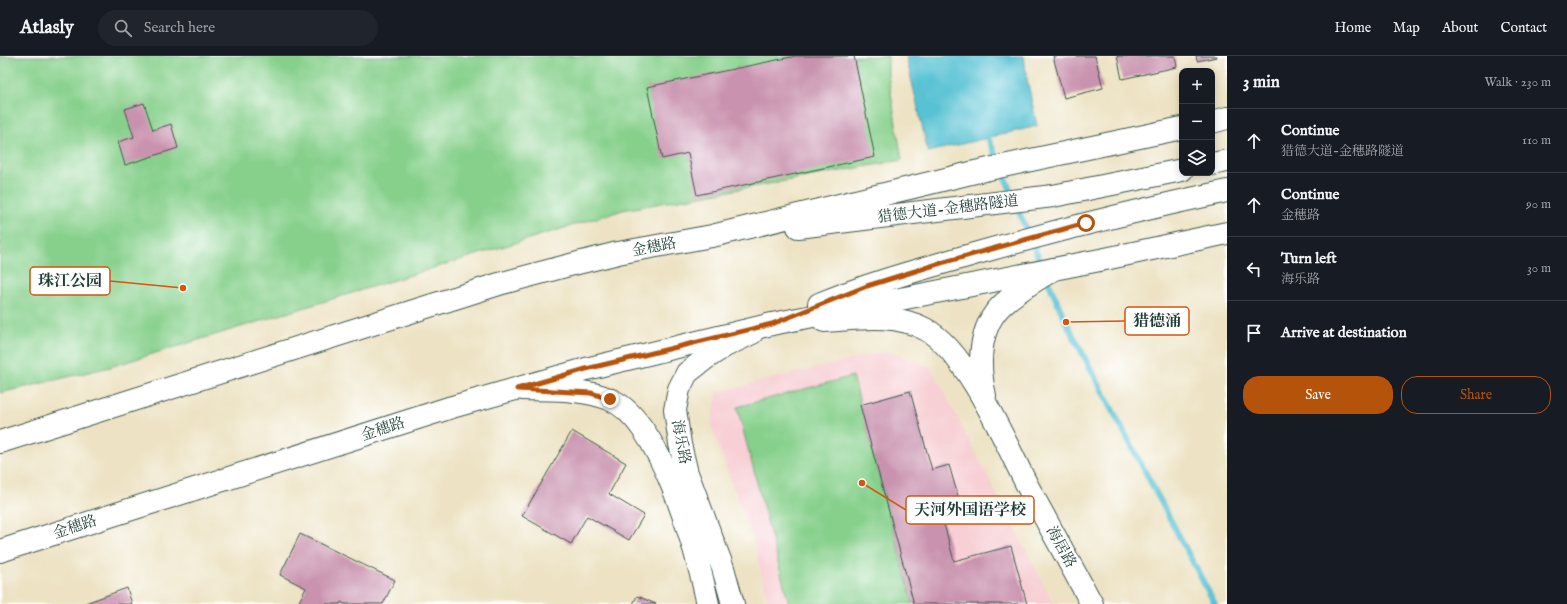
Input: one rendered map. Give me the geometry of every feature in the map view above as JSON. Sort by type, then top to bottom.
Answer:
[{"type":"main road","points":[[1215,121],[1227,118]]},
{"type":"main road","points":[[712,236],[927,183],[1179,129]]},
{"type":"main road","points":[[1215,163],[1227,160]]},
{"type":"main road","name":"猎德大道-金穗路隧道","points":[[712,236],[943,210],[1070,193],[1179,171]]},
{"type":"main road","points":[[772,324],[867,286],[966,256],[1086,223],[1227,191]]},
{"type":"main road","points":[[772,324],[1105,259],[1227,233]]},
{"type":"main road","name":"金穗路","points":[[0,442],[499,284],[618,254],[712,236]]},
{"type":"main road","points":[[986,405],[982,385],[981,364],[983,344],[988,323],[1003,304],[1055,268]]},
{"type":"main road","points":[[772,324],[882,318],[906,321],[925,328],[938,337],[950,350],[968,374],[986,405]]},
{"type":"main road","name":"金穗路","points":[[0,551],[452,407],[586,369],[772,324]]},
{"type":"main road","name":"海乐路","points":[[733,604],[722,568],[687,473],[680,444],[675,410],[678,389],[687,374],[705,359],[725,346],[772,324]]},
{"type":"main road","name":"海乐路","points":[[517,389],[591,393],[610,399],[626,409],[643,429],[669,480],[687,526],[697,558],[708,604]]},
{"type":"main road","name":"海居路","points":[[986,405],[1037,504],[1092,604]]},
{"type":"shaded area","points":[[887,351],[931,367],[1054,604],[769,604],[753,540],[711,426],[717,392]]},
{"type":"green space","points":[[0,56],[888,56],[888,75],[902,160],[623,210],[110,367],[0,393]]},
{"type":"green space","points":[[853,376],[913,604],[789,604],[737,407]]},
{"type":"water","points":[[906,56],[1024,56],[1027,79],[1037,126],[928,152]]},
{"type":"building","points":[[796,56],[854,56],[875,157],[697,195],[688,153],[662,159],[647,87]]},
{"type":"building","points":[[1053,56],[1095,56],[1103,88],[1064,98]]},
{"type":"building","points":[[1117,56],[1175,56],[1177,67],[1122,79]]},
{"type":"building","points":[[1196,56],[1217,56],[1217,57],[1197,61]]},
{"type":"building","points":[[144,103],[153,130],[171,124],[178,148],[125,165],[118,142],[134,137],[125,109]]},
{"type":"building","points":[[910,391],[932,470],[949,465],[960,503],[940,509],[954,561],[1011,546],[1027,604],[914,604],[860,405]]},
{"type":"building","points":[[572,431],[626,463],[609,494],[644,515],[629,540],[587,516],[571,544],[522,516]]},
{"type":"building","points":[[300,534],[395,580],[383,604],[345,604],[341,602],[340,604],[298,604],[306,588],[280,575]]},
{"type":"building","points":[[127,588],[132,604],[83,604]]},
{"type":"building","points":[[637,596],[656,604],[633,604]]},
{"type":"waterway","points":[[985,131],[1013,196]]},
{"type":"waterway","points":[[1016,205],[1042,266]]},
{"type":"waterway","points":[[1047,279],[1066,322],[1215,604]]},
{"type":"place","name":"珠江公园","points":[[183,288]]},
{"type":"place","name":"猎德涌","points":[[1066,322]]},
{"type":"place","name":"天河外国语学校","points":[[862,483]]},
{"type":"route","points":[[610,399],[591,393],[517,389],[586,369],[772,324],[867,286],[941,263],[1086,223]]}]
